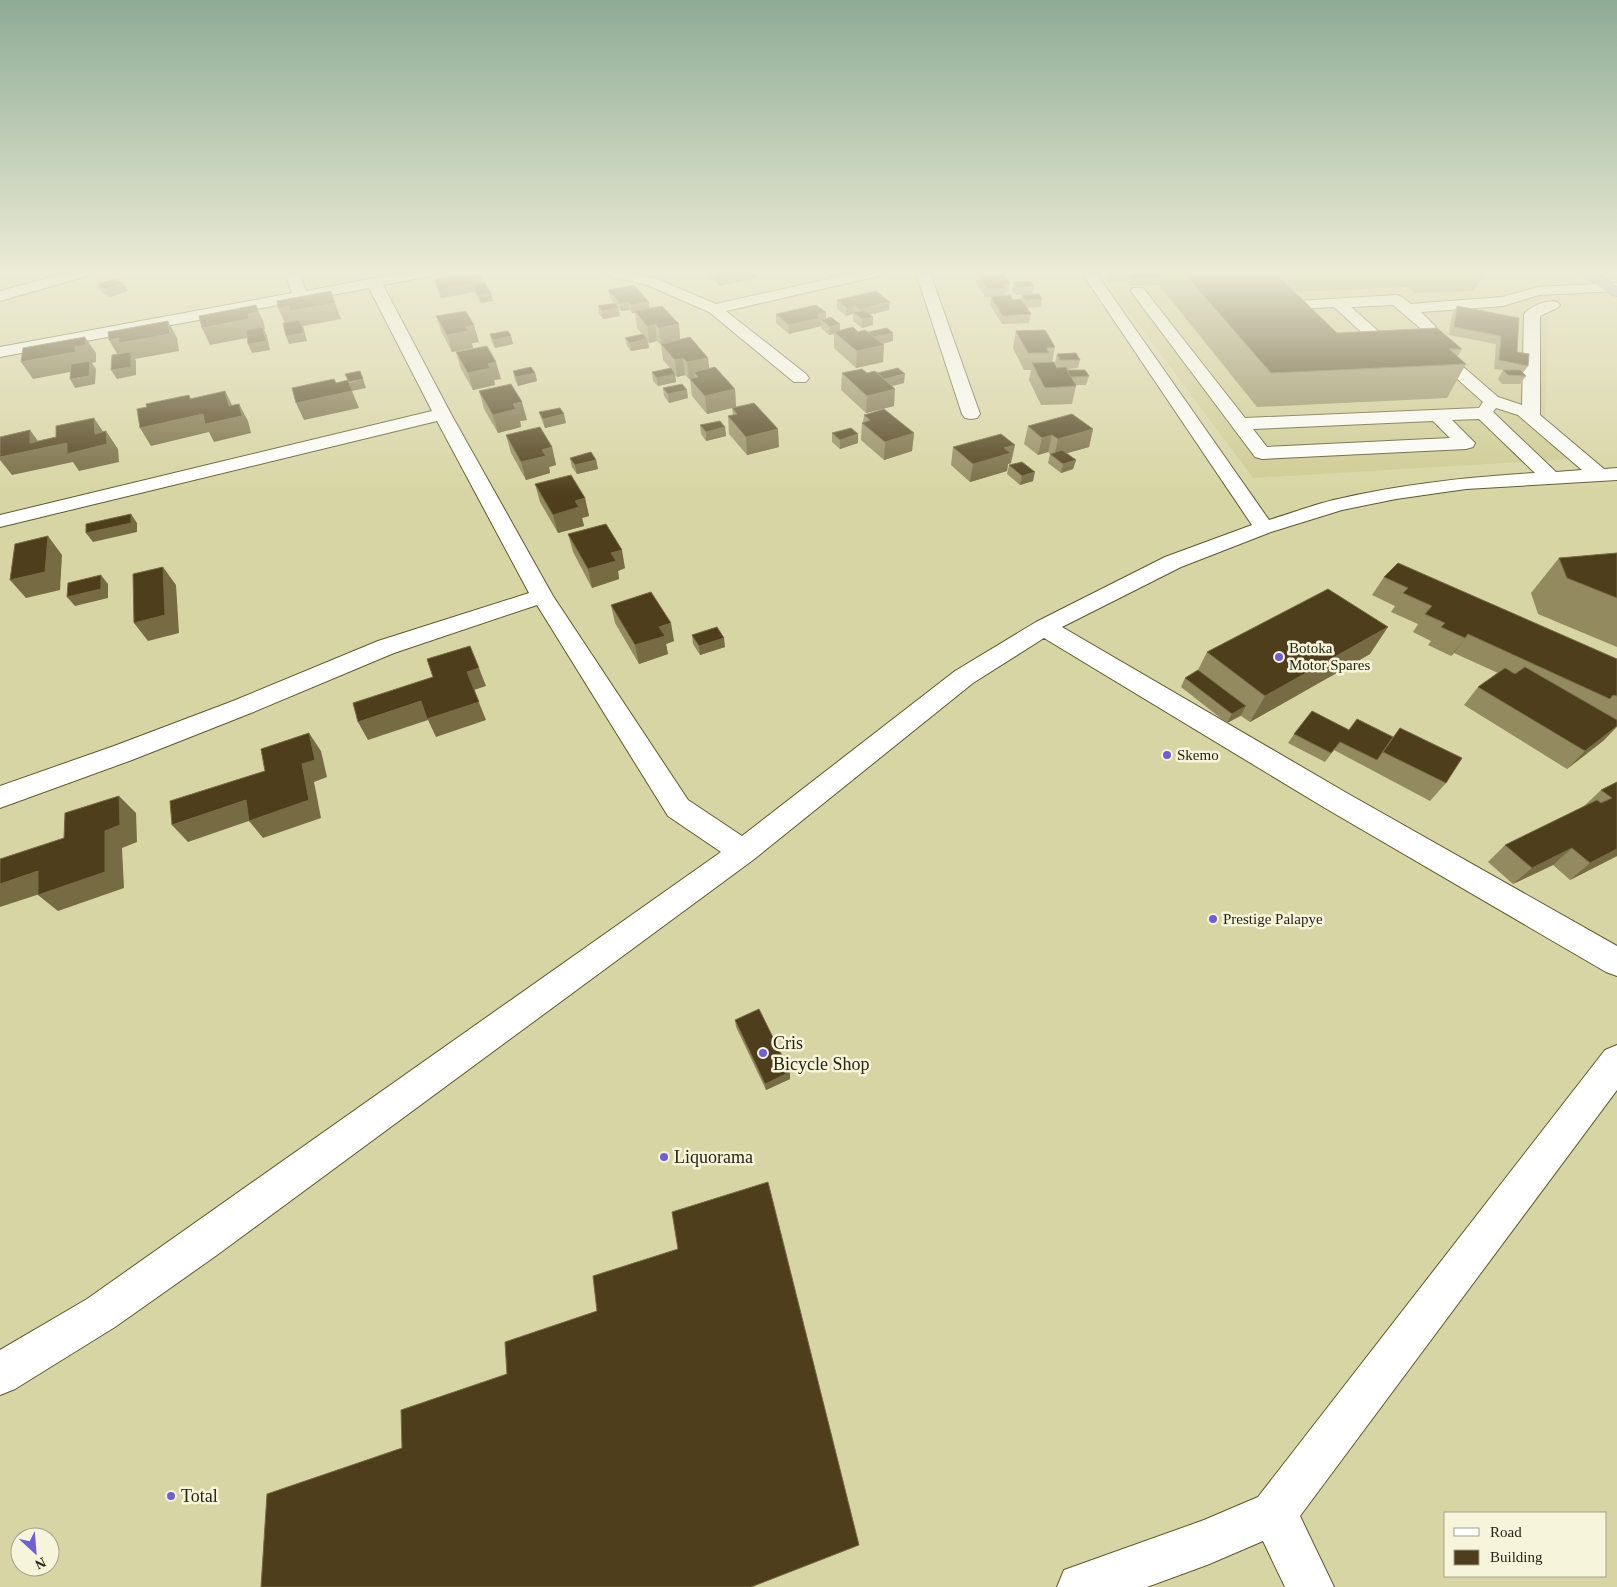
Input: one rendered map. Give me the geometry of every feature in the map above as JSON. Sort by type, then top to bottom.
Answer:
[{"type":"street","points":[[0,352],[27,347]]},
{"type":"street","points":[[407,347],[542,596],[678,808],[743,852]]},
{"type":"street","points":[[761,347],[800,378]]},
{"type":"street","points":[[947,347],[970,414]]},
{"type":"street","points":[[1140,347],[1264,528]]},
{"type":"street","points":[[1181,347],[1262,453],[1466,443],[1437,415]]},
{"type":"street","points":[[1368,349],[1410,347]]},
{"type":"street","points":[[1435,347],[1551,478]]},
{"type":"street","points":[[1531,417],[1532,347]]},
{"type":"street","points":[[1240,424],[1437,415],[1488,407],[1524,411],[1608,475]]},
{"type":"street","points":[[0,521],[442,414]]},
{"type":"street","points":[[0,1374],[101,1313],[743,852],[964,677],[1044,627],[1173,562],[1264,528],[1338,505],[1396,493],[1466,483],[1608,475]]},
{"type":"street","points":[[0,797],[123,753],[386,647],[542,596]]},
{"type":"street","points":[[1044,627],[1326,795],[1617,962]]},
{"type":"street","points":[[1081,1587],[1207,1542],[1274,1513],[1617,1062]]},
{"type":"street","points":[[1274,1513],[1310,1587]]},
{"type":"shaded area","points":[[1155,347],[1547,347],[1545,424],[1587,458],[1253,478]]},
{"type":"building","points":[[75,347],[75,352],[21,362],[23,348]]},
{"type":"building","points":[[488,347],[496,362],[488,364],[490,368],[468,373],[456,352]]},
{"type":"building","points":[[664,347],[699,347],[708,358],[687,362],[683,358],[675,360]]},
{"type":"building","points":[[852,347],[875,347],[857,351]]},
{"type":"building","points":[[1025,347],[1054,347],[1046,348],[1049,353],[1028,353]]},
{"type":"building","points":[[1248,347],[1460,347],[1462,349],[1449,349],[1466,364],[1271,373]]},
{"type":"building","points":[[1500,347],[1517,347],[1517,352],[1529,354],[1528,366],[1499,360]]},
{"type":"building","points":[[131,352],[131,367],[111,370],[112,355]]},
{"type":"building","points":[[1076,353],[1080,360],[1060,360],[1057,354]]},
{"type":"building","points":[[90,361],[89,376],[70,379],[71,364]]},
{"type":"building","points":[[1054,362],[1057,368],[1066,367],[1076,386],[1045,388],[1032,363]]},
{"type":"building","points":[[531,367],[535,373],[516,377],[513,371]]},
{"type":"building","points":[[715,367],[735,389],[705,396],[690,379],[698,377],[694,372]]},
{"type":"building","points":[[671,368],[675,374],[657,378],[652,372]]},
{"type":"building","points":[[898,368],[905,374],[884,379],[877,373]]},
{"type":"building","points":[[862,369],[867,373],[875,371],[895,389],[867,396],[842,373]]},
{"type":"building","points":[[1067,370],[1085,370],[1089,376],[1071,377]]},
{"type":"building","points":[[1503,370],[1520,370],[1526,376],[1508,375]]},
{"type":"building","points":[[360,371],[363,379],[349,382],[345,374]]},
{"type":"building","points":[[334,379],[336,383],[348,380],[352,391],[296,403],[292,388]]},
{"type":"building","points":[[511,384],[522,402],[513,404],[516,409],[493,415],[479,391]]},
{"type":"building","points":[[682,384],[687,390],[668,394],[663,388]]},
{"type":"building","points":[[225,391],[229,406],[239,404],[242,416],[205,424],[203,414],[140,428],[137,409],[147,407],[146,404],[189,395],[190,399]]},
{"type":"building","points":[[754,403],[778,429],[746,437],[728,416],[737,414],[732,408]]},
{"type":"building","points":[[560,408],[564,414],[543,419],[539,412]]},
{"type":"building","points":[[884,409],[914,433],[885,442],[862,423],[870,420],[864,415]]},
{"type":"building","points":[[1072,414],[1093,429],[1058,439],[1052,435],[1042,438],[1028,426]]},
{"type":"building","points":[[94,418],[95,434],[106,431],[107,444],[67,454],[67,443],[0,457],[0,437],[30,430],[30,443],[56,437],[56,426]]},
{"type":"building","points":[[720,421],[725,427],[706,432],[700,425]]},
{"type":"building","points":[[540,427],[552,447],[542,450],[546,456],[521,462],[506,435]]},
{"type":"building","points":[[851,428],[858,434],[840,440],[832,433]]},
{"type":"building","points":[[1001,434],[1015,445],[1004,448],[1011,453],[973,464],[953,447]]},
{"type":"building","points":[[1062,450],[1076,460],[1063,464],[1050,454]]},
{"type":"building","points":[[591,452],[596,460],[575,465],[570,458]]},
{"type":"building","points":[[1022,462],[1035,472],[1022,476],[1009,465]]},
{"type":"building","points":[[571,475],[585,498],[575,501],[579,507],[553,515],[535,484]]},
{"type":"building","points":[[131,514],[131,523],[86,533],[86,524]]},
{"type":"building","points":[[606,524],[622,550],[611,553],[616,561],[588,569],[568,534]]},
{"type":"building","points":[[48,536],[45,572],[10,580],[15,544]]},
{"type":"building","points":[[1617,553],[1617,598],[1567,578],[1559,558]]},
{"type":"building","points":[[1398,563],[1617,659],[1617,696],[1613,695],[1610,699],[1468,634],[1465,638],[1441,627],[1445,623],[1425,614],[1432,606],[1403,593],[1408,588],[1384,577]]},
{"type":"building","points":[[163,567],[165,615],[134,623],[133,574]]},
{"type":"building","points":[[101,575],[101,589],[67,597],[68,583]]},
{"type":"building","points":[[1328,589],[1388,627],[1265,696],[1207,652]]},
{"type":"building","points":[[651,592],[671,623],[659,627],[665,636],[635,645],[611,605]]},
{"type":"building","points":[[717,627],[724,638],[699,646],[692,635]]},
{"type":"building","points":[[470,646],[479,668],[467,672],[479,702],[427,719],[421,701],[358,722],[353,703],[433,677],[427,659]]},
{"type":"building","points":[[1525,667],[1617,720],[1617,726],[1585,751],[1478,687],[1505,668],[1515,674]]},
{"type":"building","points":[[1198,670],[1246,706],[1232,714],[1185,678]]},
{"type":"building","points":[[1312,711],[1349,730],[1357,719],[1393,737],[1377,760],[1340,742],[1331,753],[1294,734]]},
{"type":"building","points":[[1400,728],[1462,758],[1446,783],[1383,752]]},
{"type":"building","points":[[309,733],[315,760],[302,764],[309,800],[249,821],[246,800],[172,825],[170,801],[265,771],[261,749]]},
{"type":"building","points":[[1617,782],[1617,849],[1590,863],[1572,848],[1532,868],[1505,845],[1597,800],[1601,803],[1612,798],[1601,790]]},
{"type":"building","points":[[119,796],[120,825],[105,831],[105,872],[38,895],[38,871],[0,884],[0,859],[64,838],[65,813]]},
{"type":"building","name":"Cris Bicycle Shop","points":[[759,1009],[790,1072],[765,1084],[735,1020]]},
{"type":"building","points":[[768,1182],[859,1545],[751,1587],[261,1587],[267,1494],[402,1448],[401,1410],[507,1374],[505,1342],[597,1311],[593,1276],[678,1249],[672,1212]]},
{"type":"place","name":"Botoka Motor Spares","points":[[1279,657]]},
{"type":"place","name":"Skemo","points":[[1167,755]]},
{"type":"place","name":"Prestige Palapye","points":[[1213,919]]},
{"type":"place","name":"Cris Bicycle Shop","points":[[763,1053]]},
{"type":"place","name":"Liquorama","points":[[664,1157]]},
{"type":"place","name":"Total","points":[[171,1496]]}]
